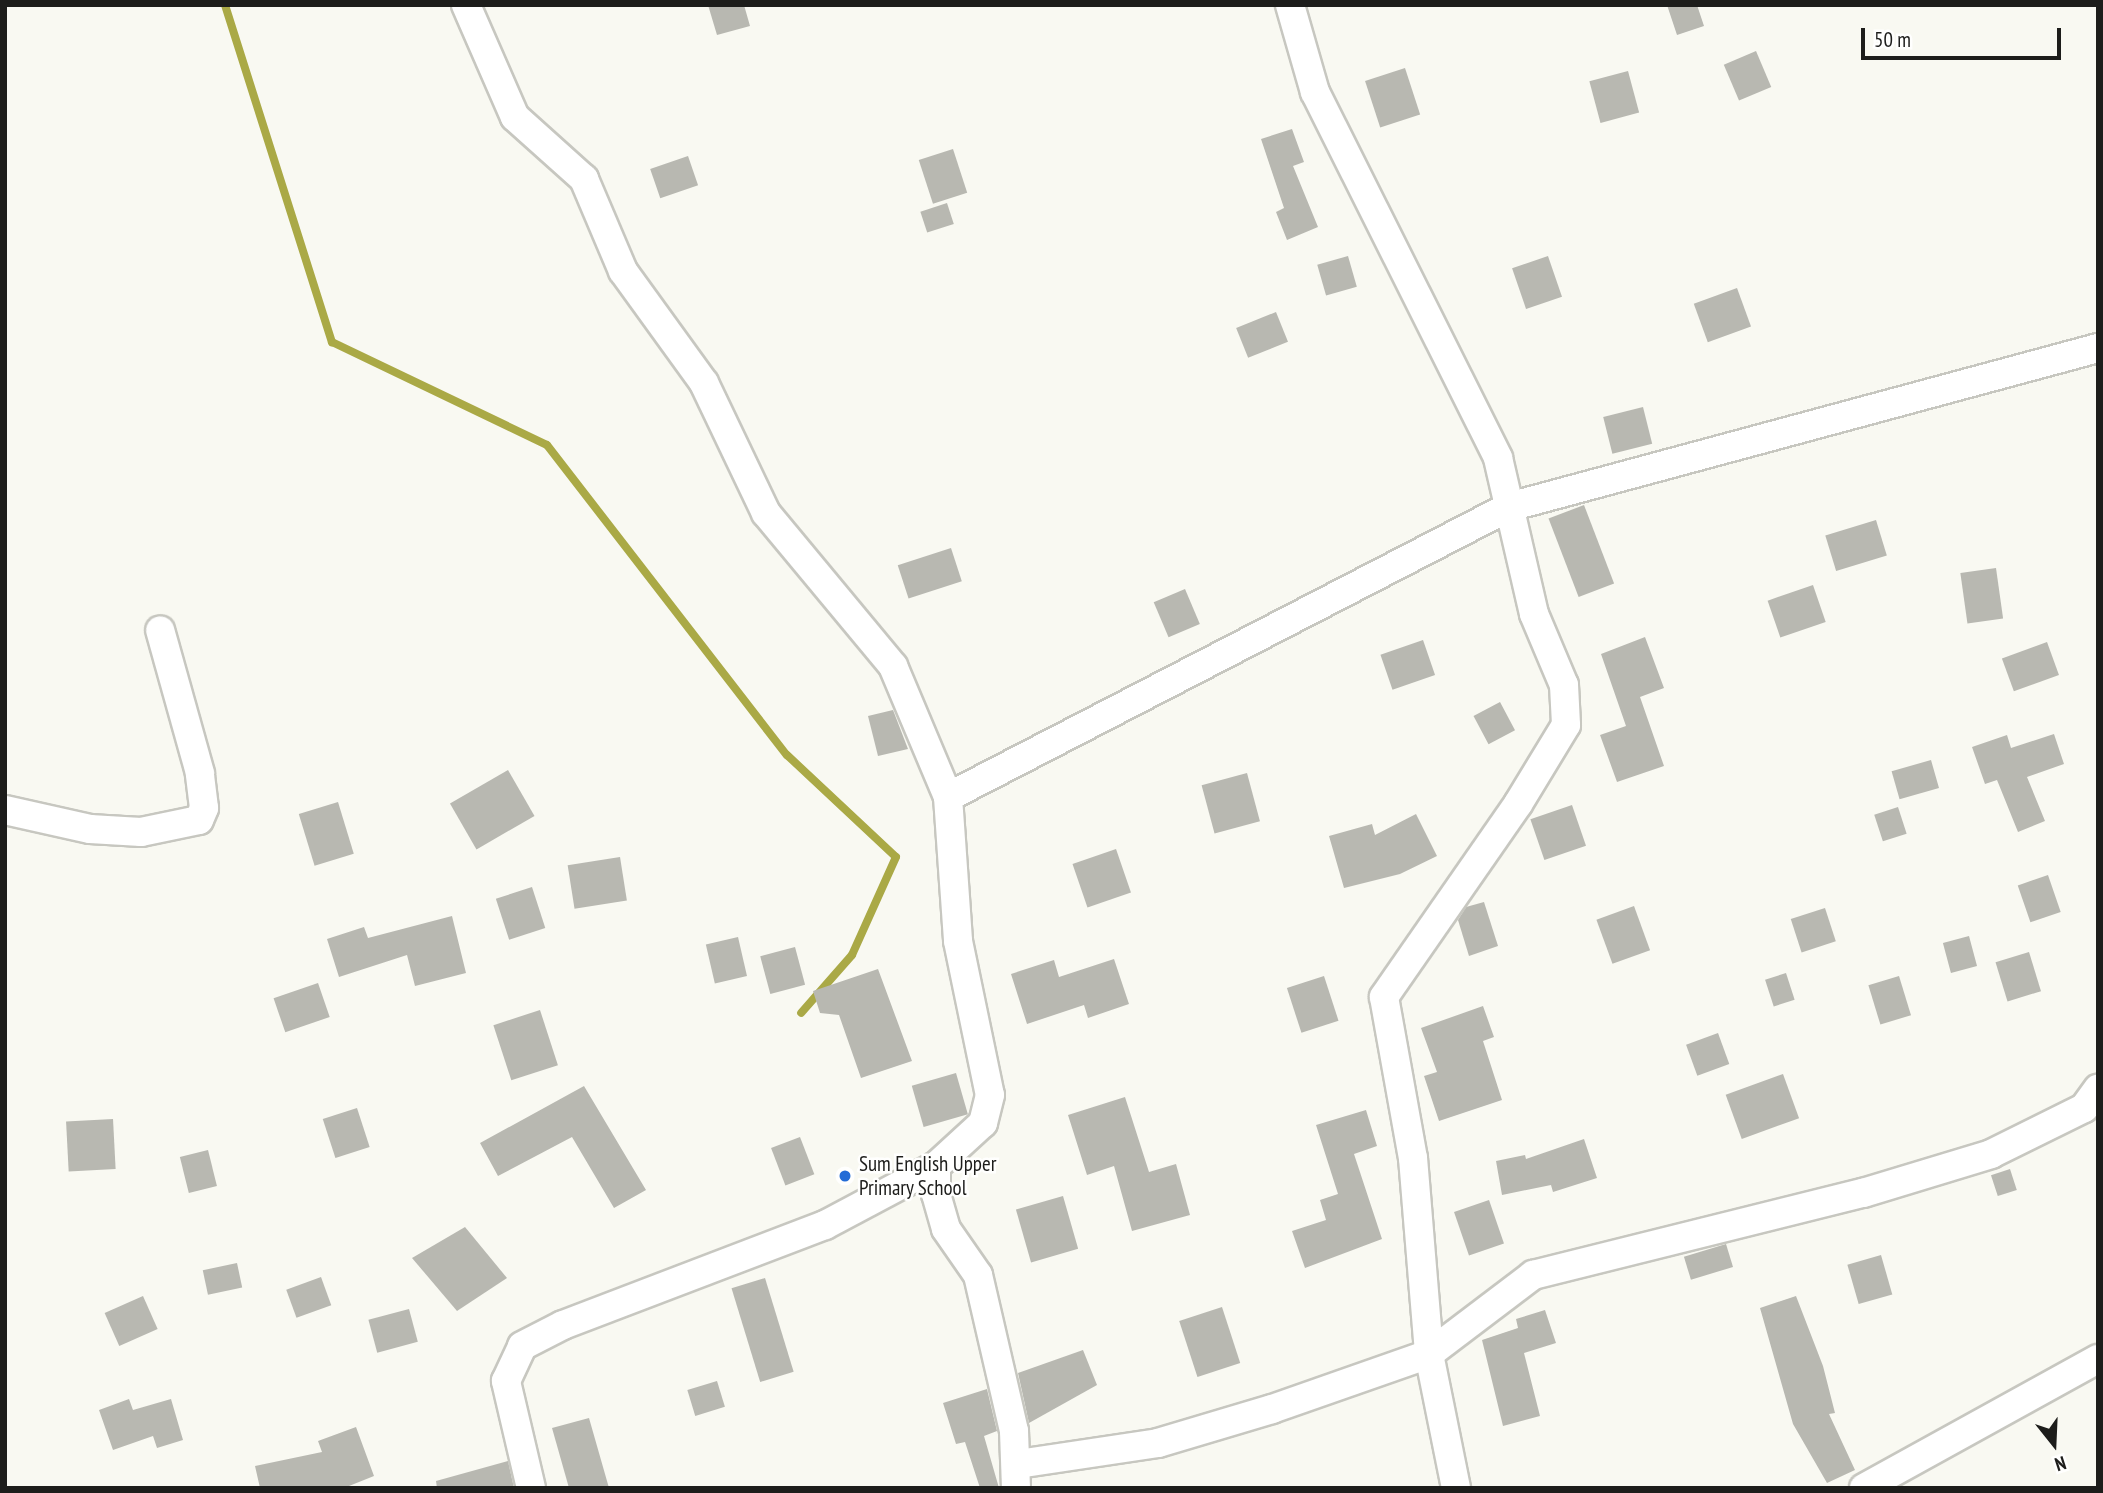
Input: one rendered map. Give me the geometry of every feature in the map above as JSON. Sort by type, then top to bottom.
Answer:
[{"type":"street","points":[[466,5],[514,117],[584,179],[623,271],[704,383],[766,513],[894,666],[948,797],[958,941],[990,1095],[983,1123],[936,1166],[825,1225],[563,1325],[522,1346],[506,1381],[531,1488]]},
{"type":"street","points":[[1290,5],[1315,92],[1498,458],[1534,614],[1564,685],[1566,725],[1518,804],[1384,997],[1413,1158],[1429,1354],[1456,1488]]},
{"type":"street","points":[[948,797],[1509,507],[2098,348]]},
{"type":"street","points":[[5,810],[90,829],[141,832],[199,820],[204,808],[200,773],[160,630]]},
{"type":"street","points":[[936,1166],[936,1194],[946,1229],[978,1275],[1017,1476],[1158,1443],[1429,1354],[1533,1275],[1863,1193],[1992,1154],[2084,1108],[2098,1088]]},
{"type":"street","points":[[1864,1488],[2098,1359]]},
{"type":"building","points":[[708,5],[744,5],[750,26],[717,35]]},
{"type":"building","points":[[1667,5],[1697,5],[1704,26],[1677,35]]},
{"type":"building","points":[[1756,51],[1771,87],[1739,101],[1724,65]]},
{"type":"building","points":[[1405,68],[1420,115],[1380,128],[1365,81]]},
{"type":"building","points":[[1628,71],[1639,113],[1600,123],[1589,81]]},
{"type":"building","points":[[1292,129],[1304,162],[1293,166],[1318,227],[1287,240],[1276,212],[1284,208],[1261,139]]},
{"type":"building","points":[[953,149],[967,193],[933,204],[919,160]]},
{"type":"building","points":[[688,156],[698,185],[660,198],[650,169]]},
{"type":"building","points":[[947,203],[954,224],[927,233],[920,212]]},
{"type":"building","points":[[1348,256],[1357,287],[1326,296],[1317,265]]},
{"type":"building","points":[[1548,256],[1562,297],[1526,309],[1512,268]]},
{"type":"building","points":[[1737,288],[1751,327],[1708,342],[1694,304]]},
{"type":"building","points":[[1276,312],[1288,342],[1248,358],[1236,328]]},
{"type":"building","points":[[1643,407],[1652,444],[1612,454],[1603,417]]},
{"type":"building","points":[[1584,505],[1614,583],[1579,597],[1549,519]]},
{"type":"building","points":[[1876,520],[1887,555],[1836,571],[1825,535]]},
{"type":"building","points":[[951,548],[962,581],[909,599],[898,565]]},
{"type":"building","points":[[1996,568],[2003,619],[1967,624],[1960,573]]},
{"type":"building","points":[[1813,585],[1826,622],[1780,638],[1768,601]]},
{"type":"building","points":[[1185,589],[1200,624],[1169,637],[1154,602]]},
{"type":"building","points":[[1645,637],[1664,688],[1640,697],[1664,766],[1617,782],[1600,735],[1626,726],[1601,654]]},
{"type":"building","points":[[1423,640],[1435,675],[1392,690],[1380,655]]},
{"type":"building","points":[[2047,642],[2059,675],[2014,691],[2002,658]]},
{"type":"building","points":[[1500,702],[1515,730],[1489,744],[1474,716]]},
{"type":"building","points":[[893,710],[908,749],[878,756],[868,716]]},
{"type":"building","points":[[2054,734],[2064,764],[2027,777],[2045,821],[2018,832],[1997,780],[1985,784],[1972,747],[2007,735],[2011,748]]},
{"type":"building","points":[[1931,760],[1939,788],[1900,799],[1892,771]]},
{"type":"building","points":[[508,770],[534,816],[476,849],[450,804]]},
{"type":"building","points":[[1247,773],[1260,821],[1215,833],[1202,785]]},
{"type":"building","points":[[338,802],[354,854],[315,866],[299,814]]},
{"type":"building","points":[[1572,805],[1586,846],[1544,860],[1530,819]]},
{"type":"building","points":[[1898,807],[1907,834],[1883,841],[1874,815]]},
{"type":"building","points":[[1416,814],[1437,856],[1400,874],[1344,888],[1329,836],[1372,824],[1375,835]]},
{"type":"building","points":[[1116,849],[1131,892],[1087,907],[1073,864]]},
{"type":"building","points":[[620,857],[627,900],[575,909],[568,865]]},
{"type":"building","points":[[2048,875],[2061,912],[2030,922],[2018,885]]},
{"type":"building","points":[[532,887],[545,928],[509,940],[496,899]]},
{"type":"building","points":[[1484,902],[1498,946],[1469,956],[1458,920],[1466,907]]},
{"type":"building","points":[[1634,906],[1650,950],[1612,964],[1596,920]]},
{"type":"building","points":[[1825,908],[1836,941],[1802,952],[1791,919]]},
{"type":"building","points":[[452,916],[466,973],[415,986],[407,955],[339,977],[327,939],[364,927],[368,938]]},
{"type":"building","points":[[1969,936],[1977,966],[1951,973],[1943,943]]},
{"type":"building","points":[[738,937],[747,976],[715,983],[706,944]]},
{"type":"building","points":[[795,947],[805,985],[770,994],[760,956]]},
{"type":"building","points":[[2029,952],[2041,991],[2008,1001],[1996,962]]},
{"type":"building","points":[[1114,959],[1129,1004],[1088,1018],[1084,1005],[1027,1024],[1011,974],[1054,960],[1059,977]]},
{"type":"building","points":[[878,969],[912,1061],[861,1078],[839,1015],[820,1013],[813,991]]},
{"type":"building","points":[[1786,973],[1795,1000],[1774,1006],[1765,980]]},
{"type":"building","points":[[1324,976],[1339,1021],[1301,1033],[1287,988]]},
{"type":"building","points":[[1899,976],[1911,1015],[1880,1025],[1868,985]]},
{"type":"building","points":[[318,983],[330,1017],[285,1032],[274,998]]},
{"type":"building","points":[[1483,1006],[1494,1037],[1483,1041],[1502,1100],[1439,1121],[1424,1076],[1437,1072],[1421,1028]]},
{"type":"building","points":[[540,1010],[558,1065],[511,1080],[493,1025]]},
{"type":"building","points":[[1718,1033],[1729,1064],[1697,1076],[1686,1045]]},
{"type":"building","points":[[956,1073],[968,1114],[924,1127],[912,1086]]},
{"type":"building","points":[[1783,1074],[1799,1118],[1742,1139],[1726,1095]]},
{"type":"building","points":[[584,1086],[646,1190],[614,1208],[572,1137],[498,1176],[480,1143]]},
{"type":"building","points":[[1125,1097],[1149,1172],[1176,1164],[1190,1215],[1132,1231],[1114,1166],[1087,1175],[1068,1115]]},
{"type":"building","points":[[357,1108],[370,1147],[335,1158],[323,1119]]},
{"type":"building","points":[[1366,1110],[1377,1146],[1354,1154],[1382,1239],[1305,1268],[1292,1231],[1326,1220],[1320,1200],[1338,1194],[1316,1125]]},
{"type":"building","points":[[113,1119],[116,1169],[69,1171],[66,1121]]},
{"type":"building","name":"Sum English Upper Primary School","points":[[800,1137],[814,1174],[785,1185],[771,1148]]},
{"type":"building","points":[[1584,1139],[1597,1178],[1553,1192],[1551,1185],[1502,1195],[1496,1161],[1525,1155],[1526,1159]]},
{"type":"building","points":[[208,1150],[217,1186],[189,1193],[180,1157]]},
{"type":"building","points":[[2010,1169],[2017,1190],[1998,1196],[1991,1175]]},
{"type":"building","points":[[1063,1196],[1078,1249],[1031,1262],[1016,1210]]},
{"type":"building","points":[[1489,1200],[1504,1243],[1469,1256],[1454,1212]]},
{"type":"building","points":[[465,1227],[507,1278],[457,1311],[412,1258]]},
{"type":"building","points":[[1726,1244],[1733,1267],[1691,1280],[1684,1257]]},
{"type":"building","points":[[1881,1255],[1892,1294],[1859,1304],[1847,1265]]},
{"type":"building","points":[[237,1263],[242,1287],[208,1295],[203,1270]]},
{"type":"building","points":[[321,1277],[331,1305],[296,1318],[286,1290]]},
{"type":"building","points":[[765,1278],[794,1372],[760,1382],[732,1288]]},
{"type":"building","points":[[143,1296],[158,1329],[119,1346],[105,1313]]},
{"type":"building","points":[[1796,1296],[1823,1366],[1835,1413],[1829,1414],[1855,1470],[1827,1483],[1793,1424],[1760,1308]]},
{"type":"building","points":[[1222,1307],[1240,1363],[1197,1377],[1179,1321]]},
{"type":"building","points":[[409,1309],[418,1342],[377,1353],[368,1320]]},
{"type":"building","points":[[1545,1310],[1556,1343],[1524,1353],[1540,1416],[1503,1426],[1482,1340],[1518,1328],[1516,1319]]},
{"type":"building","points":[[1083,1350],[1097,1385],[1029,1423],[1018,1373]]},
{"type":"building","points":[[717,1381],[725,1407],[695,1416],[687,1390]]},
{"type":"building","points":[[987,1389],[997,1431],[984,1436],[999,1488],[980,1488],[965,1442],[956,1444],[943,1403]]},
{"type":"building","points":[[129,1399],[133,1410],[171,1399],[183,1440],[157,1448],[153,1436],[113,1450],[99,1410]]},
{"type":"building","points":[[589,1418],[609,1488],[569,1488],[552,1428]]},
{"type":"building","points":[[356,1427],[374,1476],[344,1488],[260,1488],[255,1466],[322,1452],[318,1441]]},
{"type":"building","points":[[508,1461],[514,1488],[437,1488],[436,1481]]},
{"type":"waterway","points":[[225,5],[332,342],[547,445],[787,755],[896,857],[852,955],[801,1013]]},
{"type":"place","name":"Sum English Upper Primary School","points":[[845,1176]]}]
